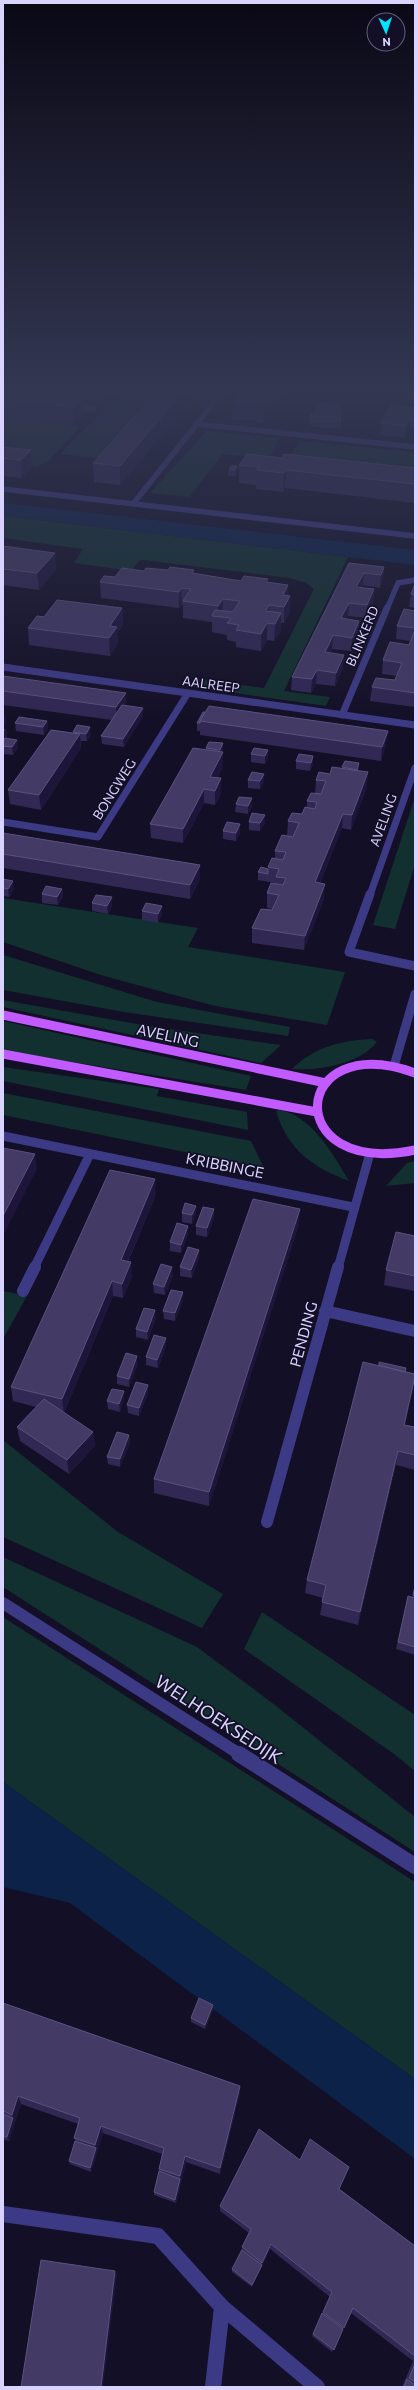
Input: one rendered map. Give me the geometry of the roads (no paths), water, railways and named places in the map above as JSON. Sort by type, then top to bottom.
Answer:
[{"type":"main road","name":"AVELING","points":[[3,1015],[326,1083]]},
{"type":"main road","points":[[3,1054],[316,1112]]},
{"type":"main road","points":[[415,1073],[394,1066],[378,1064],[348,1069],[336,1075],[326,1083],[318,1096],[316,1112],[320,1121],[334,1138],[356,1150],[370,1154],[387,1155],[415,1150]]},
{"type":"street","points":[[112,502],[415,536]]},
{"type":"street","name":"BLINKERD","points":[[342,715],[398,583],[415,580]]},
{"type":"street","name":"AALREEP","points":[[3,667],[415,725]]},
{"type":"street","name":"BONGWEG","points":[[3,822],[98,837],[188,693]]},
{"type":"street","name":"AVELING","points":[[415,768],[349,952],[415,966]]},
{"type":"street","points":[[394,1066],[415,994]]},
{"type":"street","name":"KRIBBINGE","points":[[3,1136],[354,1207]]},
{"type":"street","points":[[24,1292],[90,1154]]},
{"type":"street","name":"PENDING","points":[[267,1522],[370,1154]]},
{"type":"street","points":[[325,1311],[415,1331]]},
{"type":"street","name":"WELHOEKSEDIJK","points":[[3,1603],[415,1866]]},
{"type":"street","points":[[3,2214],[158,2236],[222,2308],[317,2387]]},
{"type":"street","points":[[213,2387],[222,2308]]},
{"type":"water","points":[[3,503],[415,550],[415,565],[3,516]]},
{"type":"water","points":[[3,1782],[415,2079],[415,2159],[70,1903],[3,1887]]}]
